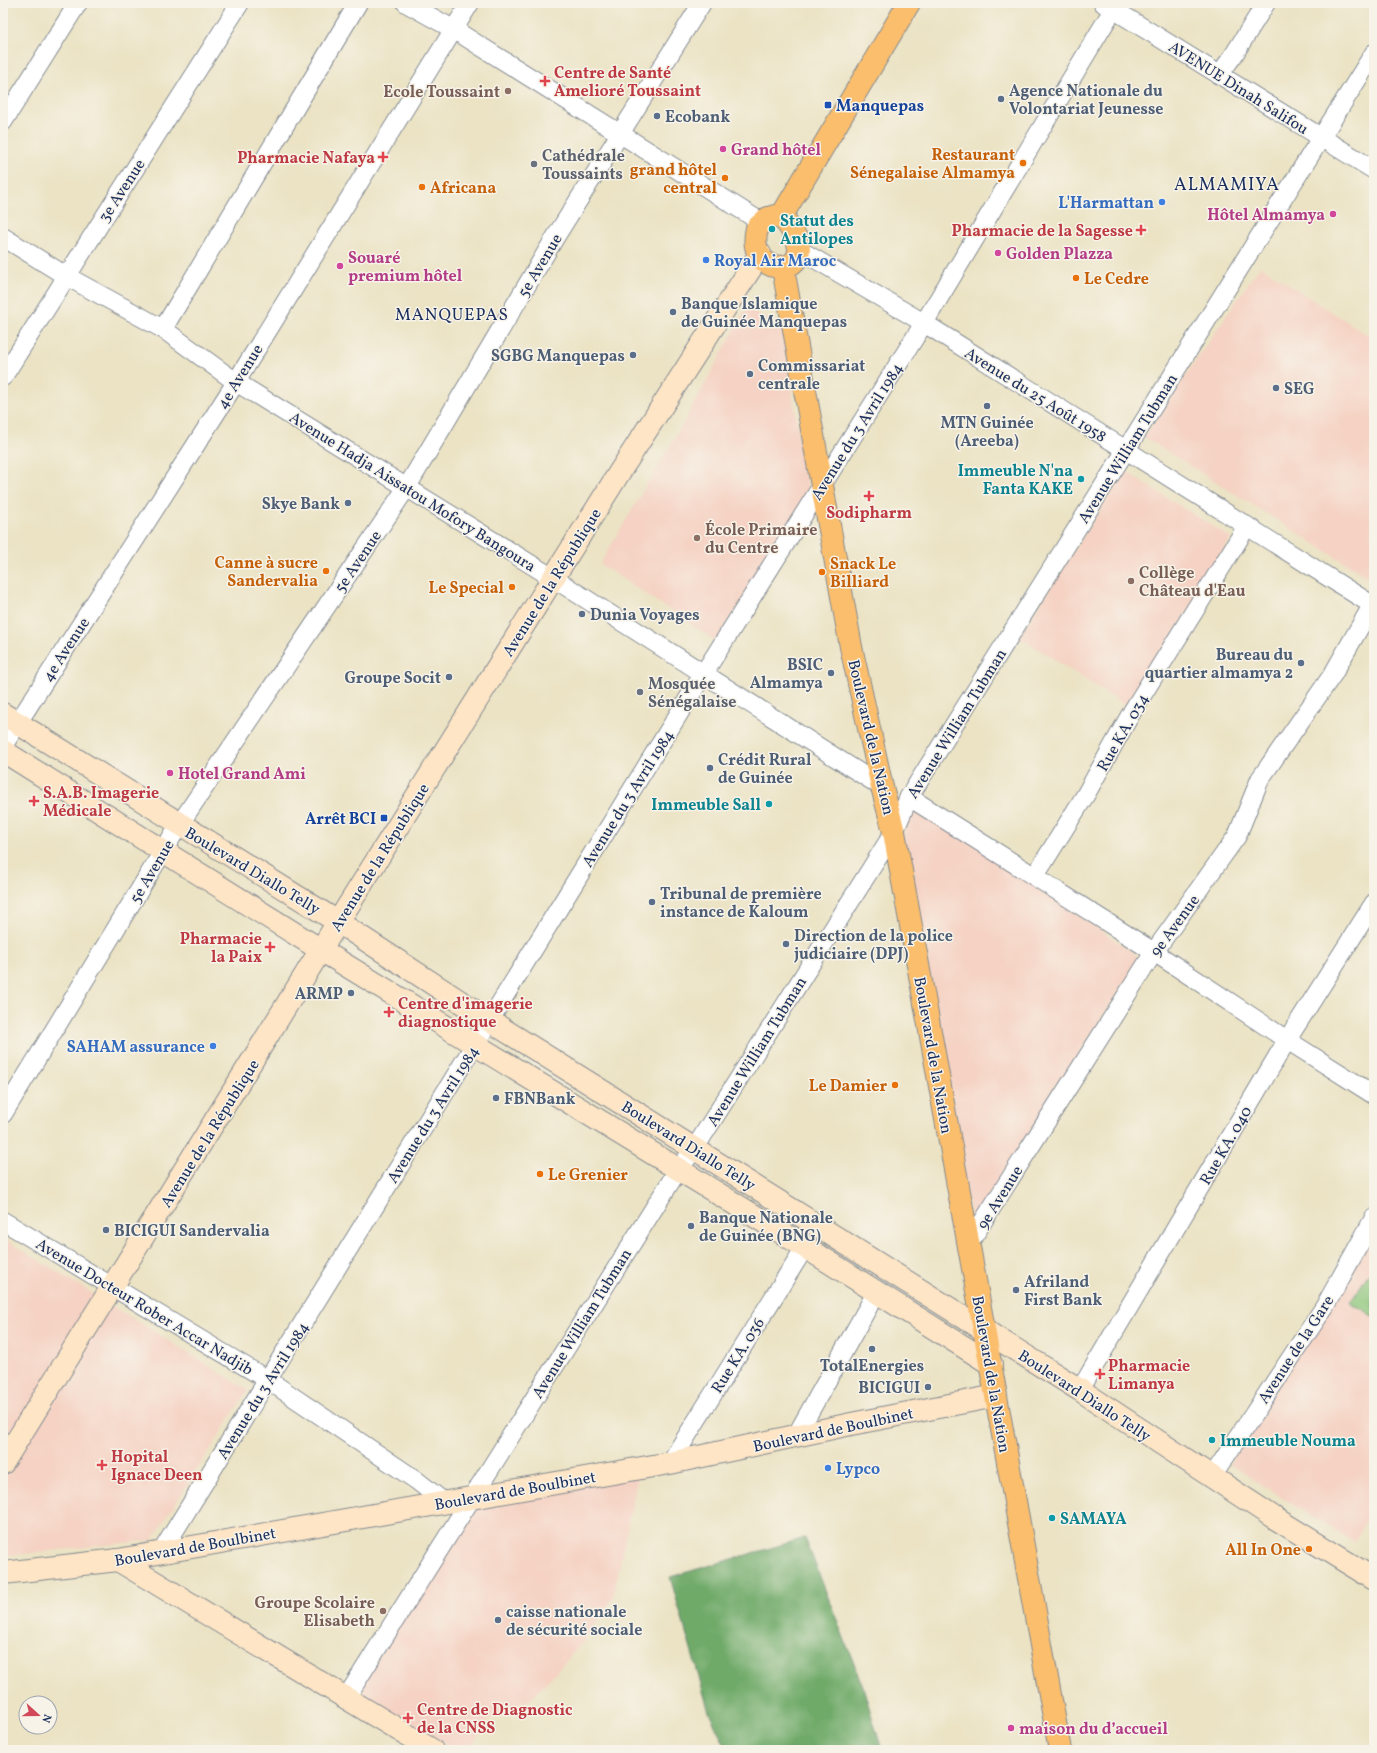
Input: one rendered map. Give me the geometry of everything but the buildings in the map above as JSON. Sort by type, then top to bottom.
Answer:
[{"type":"main road","points":[[771,219],[788,224],[796,236],[798,255],[793,263],[783,268],[768,265],[760,254],[755,236],[757,228],[771,219],[909,3]]},
{"type":"main road","name":"Avenue de la République","points":[[3,1464],[338,922],[553,578],[760,254]]},
{"type":"main road","name":"Boulevard de la Nation","points":[[783,268],[821,486],[852,646],[882,787],[894,832],[1060,1750]]},
{"type":"main road","name":"Boulevard Diallo Telly","points":[[10,719],[338,922],[490,1021],[1080,1390],[1212,1477],[1374,1579]]},
{"type":"main road","name":"Boulevard Diallo Telly","points":[[3,751],[321,950],[805,1247],[991,1364]]},
{"type":"main road","name":"Boulevard de Boulbinet","points":[[3,1573],[118,1560],[471,1497],[670,1464],[796,1436],[996,1396]]},
{"type":"main road","points":[[3,1558],[30,1570]]},
{"type":"main road","points":[[118,1560],[432,1750]]},
{"type":"street","points":[[3,122],[78,3]]},
{"type":"street","name":"3e Avenue","points":[[3,377],[240,3]]},
{"type":"street","points":[[163,329],[358,3]]},
{"type":"street","points":[[406,3],[453,29],[621,135],[771,219]]},
{"type":"street","name":"4e Avenue","points":[[3,746],[10,719],[236,382],[389,137],[470,3]]},
{"type":"street","name":"5e Avenue","points":[[3,1114],[179,825],[407,487],[556,236],[621,135],[702,3]]},
{"type":"street","points":[[1219,75],[1233,56],[1266,3]]},
{"type":"street","name":"AVENUE Dinah Salifou","points":[[1111,5],[1219,75],[1374,170]]},
{"type":"street","name":"Avenue du 3 Avril 1984","points":[[162,1551],[704,673],[924,323],[1111,5]]},
{"type":"street","name":"Avenue William Tubman","points":[[346,1698],[471,1497],[678,1170],[695,1148],[894,832],[909,796],[1374,53]]},
{"type":"street","name":"Avenue Hadja Aissatou Mofory Bangoura","points":[[3,237],[66,276],[163,329],[236,382],[553,578],[882,787]]},
{"type":"street","name":"Avenue du 25 Août 1958","points":[[798,249],[924,323],[1373,604]]},
{"type":"street","name":"Rue KA. 034","points":[[1035,876],[1086,794],[1133,710],[1198,608],[1247,526]]},
{"type":"street","name":"9e Avenue","points":[[968,1245],[1154,952],[1237,836],[1260,779],[1333,674],[1373,604]]},
{"type":"street","points":[[909,796],[1154,952],[1287,1040],[1374,1095]]},
{"type":"street","name":"Rue KA. 040","points":[[1080,1390],[1287,1040],[1374,903]]},
{"type":"street","name":"Avenue de la Gare","points":[[1212,1477],[1325,1306],[1374,1218]]},
{"type":"street","name":"Avenue Docteur Rober Accar Nadjib","points":[[3,1221],[114,1286],[268,1380],[416,1480],[444,1502]]},
{"type":"street","name":"Rue KA. 036","points":[[670,1464],[805,1247]]},
{"type":"street","points":[[796,1436],[876,1293]]},
{"type":"shaded area","name":"SEG","points":[[1260,266],[1374,339],[1374,564],[1366,576],[1144,437]]},
{"type":"shaded area","name":"École Primaire du Centre","points":[[747,307],[782,328],[809,496],[716,641],[600,564],[685,420]]},
{"type":"shaded area","name":"Collège Château d'Eau","points":[[1125,471],[1231,538],[1130,708],[1019,637]]},
{"type":"shaded area","points":[[911,802],[1140,957],[972,1222],[900,850]]},
{"type":"shaded area","points":[[1374,1231],[1374,1511],[1354,1542],[1229,1464]]},
{"type":"shaded area","name":"Hopital Ignace Deen","points":[[3,1238],[248,1390],[152,1540],[3,1556]]},
{"type":"shaded area","name":"caisse nationale de sécurité sociale","points":[[639,1471],[613,1598],[584,1641],[531,1699],[490,1718],[469,1750],[459,1750],[366,1700],[362,1685],[470,1505]]},
{"type":"green space","points":[[1374,1265],[1374,1317],[1350,1303]]},
{"type":"green space","points":[[805,1538],[863,1687],[882,1750],[727,1750],[709,1712],[670,1577]]},
{"type":"place","name":"Centre de Santé Amelioré Toussaint","points":[[545,81]]},
{"type":"place","name":"Ecole Toussaint","points":[[508,91]]},
{"type":"place","name":"Agence Nationale du Volontariat Jeunesse","points":[[1001,99]]},
{"type":"place","name":"Manquepas","points":[[828,105]]},
{"type":"place","name":"Ecobank","points":[[657,116]]},
{"type":"place","name":"Grand hôtel","points":[[723,149]]},
{"type":"place","name":"Pharmacie Nafaya","points":[[383,157]]},
{"type":"place","name":"Restaurant Sénegalaise Almamya","points":[[1023,163]]},
{"type":"place","name":"Cathédrale Toussaints","points":[[534,164]]},
{"type":"place","name":"grand hôtel central","points":[[725,178]]},
{"type":"place","name":"Africana","points":[[422,187]]},
{"type":"place","name":"L'Harmattan","points":[[1162,202]]},
{"type":"place","name":"Hôtel Almamya","points":[[1333,214]]},
{"type":"place","name":"Statut des Antilopes","points":[[772,229]]},
{"type":"place","name":"Pharmacie de la Sagesse","points":[[1141,230]]},
{"type":"place","name":"Golden Plazza","points":[[998,253]]},
{"type":"place","name":"Royal Air Maroc","points":[[706,260]]},
{"type":"place","name":"Souaré premium hôtel","points":[[340,266]]},
{"type":"place","name":"Le Cedre","points":[[1076,278]]},
{"type":"place","name":"Banque Islamique de Guinée Manquepas","points":[[673,312]]},
{"type":"place","name":"SGBG Manquepas","points":[[633,355]]},
{"type":"place","name":"Commissariat centrale","points":[[750,374]]},
{"type":"place","name":"SEG","points":[[1276,388]]},
{"type":"place","name":"MTN Guinée (Areeba)","points":[[987,406]]},
{"type":"place","name":"Immeuble N'na Fanta KAKE","points":[[1081,479]]},
{"type":"place","name":"Sodipharm","points":[[869,496]]},
{"type":"place","name":"Skye Bank","points":[[348,503]]},
{"type":"place","name":"École Primaire du Centre","points":[[697,538]]},
{"type":"place","name":"Canne à sucre Sandervalia","points":[[326,571]]},
{"type":"place","name":"Snack Le Billiard","points":[[822,572]]},
{"type":"place","name":"Collège Château d'Eau","points":[[1131,581]]},
{"type":"place","name":"Le Special","points":[[512,587]]},
{"type":"place","name":"Dunia Voyages","points":[[582,614]]},
{"type":"place","name":"Bureau du quartier almamya 2","points":[[1301,663]]},
{"type":"place","name":"BSIC Almamya","points":[[831,673]]},
{"type":"place","name":"Groupe Socit","points":[[449,677]]},
{"type":"place","name":"Mosquée Sénégalaise","points":[[640,692]]},
{"type":"place","name":"Crédit Rural de Guinée","points":[[710,768]]},
{"type":"place","name":"Hotel Grand Ami","points":[[170,773]]},
{"type":"place","name":"S.A.B. Imagerie Médicale","points":[[34,801]]},
{"type":"place","name":"Immeuble Sall","points":[[769,804]]},
{"type":"place","name":"Arrêt BCI","points":[[384,818]]},
{"type":"place","name":"Tribunal de première instance de Kaloum","points":[[652,902]]},
{"type":"place","name":"Direction de la police judiciaire (DPJ)","points":[[786,944]]},
{"type":"place","name":"Pharmacie la Paix","points":[[270,947]]},
{"type":"place","name":"ARMP","points":[[351,993]]},
{"type":"place","name":"Centre d'imagerie diagnostique","points":[[389,1012]]},
{"type":"place","name":"SAHAM assurance","points":[[213,1046]]},
{"type":"place","name":"Le Damier","points":[[895,1085]]},
{"type":"place","name":"FBNBank","points":[[496,1098]]},
{"type":"place","name":"Le Grenier","points":[[540,1174]]},
{"type":"place","name":"Banque Nationale de Guinée (BNG)","points":[[691,1226]]},
{"type":"place","name":"BICIGUI Sandervalia","points":[[106,1230]]},
{"type":"place","name":"Afriland First Bank","points":[[1016,1290]]},
{"type":"place","name":"TotalEnergies","points":[[872,1349]]},
{"type":"place","name":"Pharmacie Limanya","points":[[1100,1374]]},
{"type":"place","name":"BICIGUI","points":[[928,1387]]},
{"type":"place","name":"Immeuble Nouma","points":[[1212,1440]]},
{"type":"place","name":"Hopital Ignace Deen","points":[[102,1465]]},
{"type":"place","name":"Lypco","points":[[828,1468]]},
{"type":"place","name":"SAMAYA","points":[[1052,1518]]},
{"type":"place","name":"All In One","points":[[1309,1549]]},
{"type":"place","name":"Groupe Scolaire Elisabeth","points":[[383,1611]]},
{"type":"place","name":"caisse nationale de sécurité sociale","points":[[498,1620]]},
{"type":"place","name":"Centre de Diagnostic de la CNSS","points":[[408,1718]]},
{"type":"place","name":"maison du d’accueil","points":[[1011,1728]]},
{"type":"district","name":"ALMAMIYA","points":[[1227,184]]},
{"type":"district","name":"MANQUEPAS","points":[[452,314]]}]
